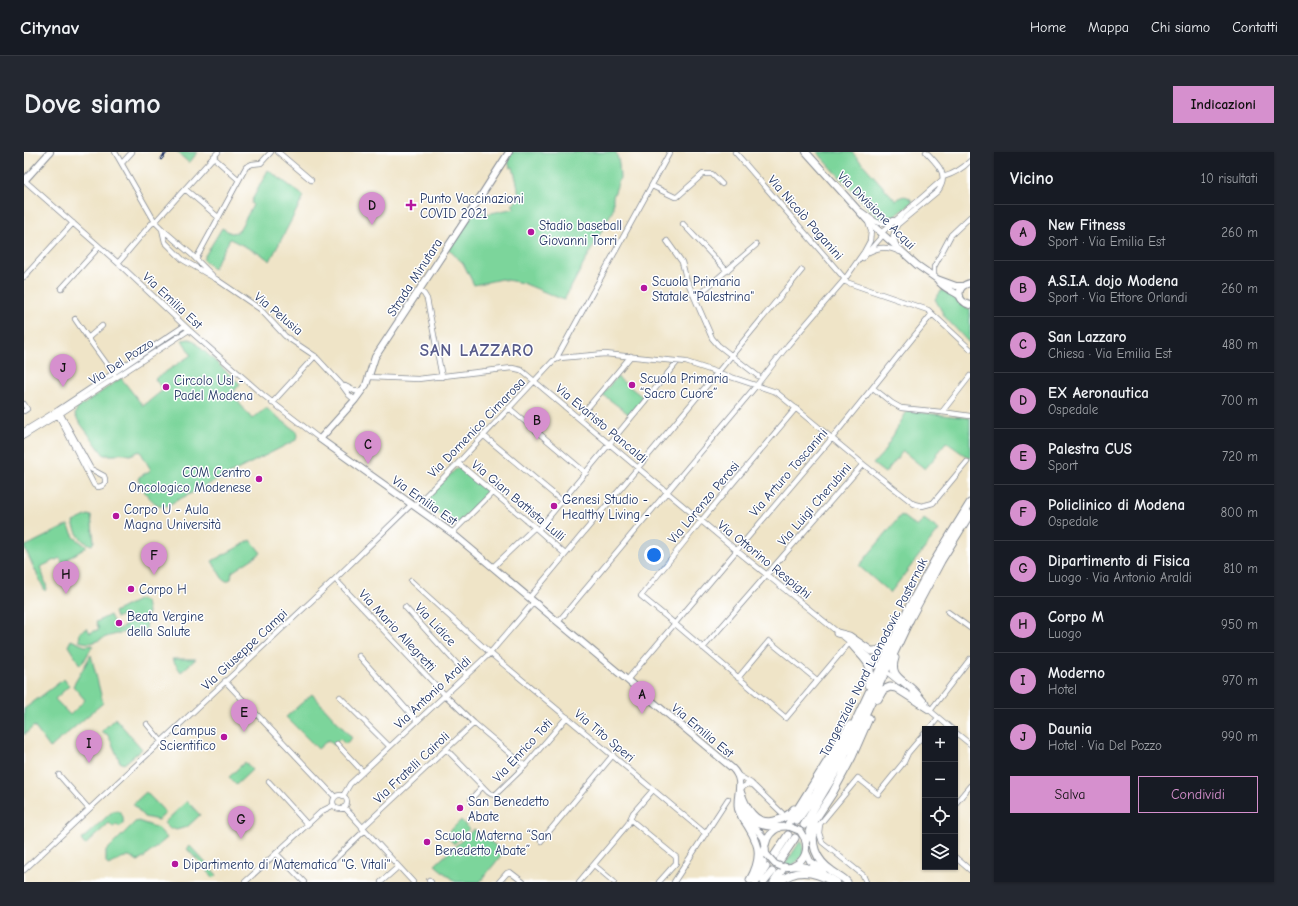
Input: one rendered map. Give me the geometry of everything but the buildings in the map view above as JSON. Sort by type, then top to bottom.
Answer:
[{"type":"highway","name":"Tangenziale Nord Leonodovic Pasternak","points":[[861,716],[908,609],[935,560],[970,503]]},
{"type":"highway","name":"Tangenziale Nord Leonodovic Pasternak","points":[[800,823],[861,716],[941,561],[970,514]]},
{"type":"highway","points":[[837,633],[848,636],[871,651],[879,650],[886,646],[908,609]]},
{"type":"highway","points":[[910,619],[893,663],[893,670],[929,710]]},
{"type":"highway","points":[[845,770],[855,747],[871,670],[868,663],[856,651],[850,642]]},
{"type":"highway","points":[[805,839],[811,826],[852,757],[883,690],[890,687],[896,688],[929,710]]},
{"type":"highway","points":[[786,827],[844,734],[861,716]]},
{"type":"highway","points":[[740,790],[747,808],[753,816],[760,820],[780,820],[790,814],[796,807],[824,766]]},
{"type":"highway","points":[[821,811],[814,831],[813,843],[815,850],[820,861],[847,882]]},
{"type":"highway","points":[[742,817],[755,837],[758,850],[757,865],[751,881]]},
{"type":"highway","points":[[751,881],[761,866],[774,857],[791,836]]},
{"type":"highway","points":[[774,857],[774,882]]},
{"type":"highway","points":[[751,881],[769,870],[764,882]]},
{"type":"highway","points":[[780,882],[792,874],[805,872],[819,874],[833,882]]},
{"type":"main road","points":[[24,180],[50,152]]},
{"type":"main road","name":"Strada Minutara","points":[[320,439],[355,400],[366,385],[375,357],[470,213],[508,152]]},
{"type":"main road","name":"Via Divisione Acqui","points":[[806,152],[867,220],[905,255],[935,278],[956,286],[963,286]]},
{"type":"main road","name":"Via Divisione Acqui","points":[[935,278],[944,287],[960,296],[963,301],[970,305]]},
{"type":"main road","points":[[960,296],[960,290],[963,286],[970,283]]},
{"type":"main road","name":"Via Emilia Est","points":[[320,439],[452,533],[732,768],[739,782],[744,810],[751,819],[761,825],[786,827],[800,832],[805,839]]},
{"type":"main road","name":"Via Emilia Est","points":[[740,790],[738,806],[742,817]]},
{"type":"main road","points":[[742,817],[760,834],[774,857],[793,866],[819,870],[837,882]]},
{"type":"main road","points":[[774,857],[769,835],[773,830],[786,827]]},
{"type":"main road","points":[[805,839],[806,852],[810,861],[843,882]]},
{"type":"main road","points":[[793,866],[801,861],[806,852]]},
{"type":"street","name":"Via Pelusia","points":[[115,152],[155,222],[216,279]]},
{"type":"street","points":[[122,163],[132,152]]},
{"type":"street","points":[[118,263],[218,152]]},
{"type":"street","points":[[192,265],[191,260],[198,257],[246,167],[261,163],[271,152]]},
{"type":"street","points":[[278,152],[311,180]]},
{"type":"street","name":"Via Domenico Cimarosa","points":[[413,505],[458,463],[556,359],[670,152]]},
{"type":"street","name":"Via Nicolò Paganini","points":[[735,152],[844,280]]},
{"type":"street","points":[[898,249],[893,238],[895,228],[939,190],[943,173],[926,152]]},
{"type":"street","points":[[213,157],[239,180]]},
{"type":"street","points":[[852,269],[882,234],[900,217],[942,179],[961,169],[970,161]]},
{"type":"street","points":[[652,186],[674,197],[677,197],[703,174],[712,174],[722,184]]},
{"type":"street","name":"Via Emilia Est","points":[[24,180],[118,263],[184,326],[272,403],[320,439]]},
{"type":"street","points":[[186,189],[218,217]]},
{"type":"street","points":[[851,203],[873,220],[880,223],[889,222],[900,217]]},
{"type":"street","points":[[935,278],[934,267],[951,235],[970,217]]},
{"type":"street","points":[[558,622],[756,386],[788,345],[844,280],[870,241],[871,231],[867,220]]},
{"type":"street","points":[[24,276],[73,223]]},
{"type":"street","points":[[683,224],[727,271]]},
{"type":"street","name":"Via Pelusia","points":[[162,229],[165,242],[183,260],[216,279],[260,309],[285,336],[315,356],[355,400]]},
{"type":"street","points":[[667,241],[682,262],[686,278],[712,338],[731,356],[758,376]]},
{"type":"street","points":[[695,298],[756,245]]},
{"type":"street","points":[[61,289],[99,247]]},
{"type":"street","points":[[868,252],[877,248],[887,248],[905,255]]},
{"type":"street","points":[[924,270],[934,267]]},
{"type":"street","name":"Via Antonio Araldi","points":[[343,796],[350,784],[490,652],[532,600],[565,554],[802,270]]},
{"type":"street","points":[[844,280],[923,308],[932,314],[970,349]]},
{"type":"street","points":[[369,377],[418,379],[442,377],[427,299],[424,294],[418,290]]},
{"type":"street","name":"Via Arturo Toscanini","points":[[627,680],[832,438],[932,314]]},
{"type":"street","points":[[75,320],[115,375]]},
{"type":"street","points":[[88,338],[102,326]]},
{"type":"street","name":"Via Del Pozzo","points":[[147,354],[184,326]]},
{"type":"street","name":"Via Del Pozzo","points":[[24,436],[147,354],[189,330]]},
{"type":"street","points":[[556,359],[605,354],[678,361],[693,364],[776,392],[914,504],[922,506],[935,501],[967,462]]},
{"type":"street","points":[[272,403],[315,356]]},
{"type":"street","points":[[579,418],[631,356]]},
{"type":"street","points":[[493,567],[536,528],[562,501],[678,361]]},
{"type":"street","name":"Via Evaristo Pancaldi","points":[[442,377],[512,368],[521,370],[667,493]]},
{"type":"street","points":[[942,412],[970,376]]},
{"type":"street","name":"Via Pelusia","points":[[341,384],[355,391],[361,392]]},
{"type":"street","points":[[873,388],[901,408],[970,416]]},
{"type":"street","points":[[24,404],[27,409],[24,411]]},
{"type":"street","points":[[509,408],[586,473]]},
{"type":"street","name":"Via Lorenzo Perosi","points":[[674,623],[641,596],[701,521],[796,408]]},
{"type":"street","points":[[58,412],[91,469],[104,476],[105,483],[102,486],[98,488],[94,485],[58,412]]},
{"type":"street","name":"Via Del Pozzo","points":[[24,431],[58,412]]},
{"type":"street","points":[[483,435],[562,501]]},
{"type":"street","name":"Via Gian Battista Lulli","points":[[458,463],[565,554]]},
{"type":"street","name":"Via Luigi Cherubini","points":[[703,648],[863,464]]},
{"type":"street","points":[[452,533],[493,492]]},
{"type":"street","name":"Via Ottorino Respighi","points":[[667,493],[767,576],[877,664]]},
{"type":"street","name":"Via Giuseppe Campi","points":[[24,870],[413,505]]},
{"type":"street","name":"Via Mario Allegretti","points":[[335,579],[445,695],[474,723],[525,766]]},
{"type":"street","name":"Via Tito Speri","points":[[411,580],[490,652],[706,834]]},
{"type":"street","name":"Via Lidice","points":[[405,607],[467,674]]},
{"type":"street","points":[[948,612],[970,628]]},
{"type":"street","points":[[674,623],[786,718],[850,642]]},
{"type":"street","points":[[738,678],[769,641],[817,680]]},
{"type":"street","points":[[358,656],[417,721]]},
{"type":"street","points":[[929,710],[970,659]]},
{"type":"street","points":[[889,674],[948,726]]},
{"type":"street","points":[[225,681],[335,797]]},
{"type":"street","points":[[340,697],[389,746]]},
{"type":"street","name":"Via Enrico Toti","points":[[482,787],[491,794],[495,795],[525,766],[567,717]]},
{"type":"street","points":[[931,726],[938,718]]},
{"type":"street","name":"Via Fratelli Cairoli","points":[[332,862],[474,723]]},
{"type":"street","points":[[147,724],[161,741]]},
{"type":"street","points":[[958,734],[970,744]]},
{"type":"street","points":[[866,882],[863,875],[822,842],[819,836],[819,830],[822,821],[858,778],[878,794],[922,737]]},
{"type":"street","points":[[337,744],[363,772]]},
{"type":"street","points":[[446,749],[482,787],[470,799]]},
{"type":"street","points":[[541,841],[612,755]]},
{"type":"street","name":"Via Emilia Est","points":[[736,774],[754,785],[782,813]]},
{"type":"street","points":[[59,775],[89,809]]},
{"type":"street","points":[[269,782],[307,824]]},
{"type":"street","points":[[740,790],[748,784],[754,785]]},
{"type":"street","points":[[958,800],[970,786]]},
{"type":"street","points":[[579,882],[628,824],[633,813],[653,790]]},
{"type":"street","points":[[340,795],[346,799],[347,802],[344,807],[338,809],[334,805],[333,802],[335,797],[340,795]]},
{"type":"street","points":[[674,882],[728,799]]},
{"type":"street","points":[[245,882],[322,811],[334,805]]},
{"type":"street","points":[[344,807],[413,882]]},
{"type":"street","points":[[631,820],[676,858],[676,863],[659,882]]},
{"type":"street","points":[[276,853],[304,882]]},
{"type":"street","points":[[958,860],[970,870]]},
{"type":"street","points":[[594,865],[614,882]]},
{"type":"street","points":[[381,882],[398,867]]},
{"type":"street","points":[[499,882],[506,874],[510,872],[523,882]]},
{"type":"green space","points":[[177,152],[198,152],[189,163]]},
{"type":"green space","name":"Stadio baseball Giovanni Torri","points":[[510,152],[616,152],[619,163],[620,178],[613,197],[613,210],[564,300],[523,283],[501,279],[474,285],[463,263],[449,250],[471,215],[483,212],[487,214],[515,208],[512,205],[518,198],[518,188],[513,167],[510,168],[507,157]]},
{"type":"green space","points":[[817,152],[852,152],[896,201],[900,197],[905,196],[913,202],[894,217],[887,221],[880,221]]},
{"type":"green space","points":[[268,170],[304,196],[270,261],[262,255],[230,239],[213,269],[203,259],[222,228],[231,233],[238,232],[253,205],[251,203],[252,200]]},
{"type":"green space","points":[[942,290],[955,298],[961,305],[970,309],[970,344],[945,317],[935,299]]},
{"type":"green space","points":[[182,340],[192,340],[240,384],[232,394],[252,419],[266,408],[297,432],[298,436],[296,440],[166,506],[160,506],[149,497],[140,484],[139,477],[151,470],[140,451],[130,455],[120,453],[116,455],[104,455],[77,419],[75,414],[77,409],[121,378],[143,406],[163,390],[155,379],[191,355]]},
{"type":"green space","points":[[617,377],[644,398],[630,415],[602,394]]},
{"type":"green space","points":[[907,411],[970,418],[970,459],[946,442],[925,469],[903,451],[885,473],[873,464],[883,453]]},
{"type":"green space","points":[[458,467],[487,492],[455,526],[422,502]]},
{"type":"green space","points":[[88,515],[91,516],[94,541],[92,545],[84,542],[79,536],[73,522]]},
{"type":"green space","points":[[901,515],[917,527],[924,519],[939,530],[890,593],[859,566]]},
{"type":"green space","points":[[68,525],[74,537],[87,547],[69,558],[64,567],[60,558],[40,567],[47,589],[45,591],[24,547]]},
{"type":"green space","points":[[251,540],[261,553],[232,572],[231,579],[226,581],[222,578],[212,561]]},
{"type":"green space","points":[[140,599],[146,602],[148,612],[146,630],[137,630],[109,636],[92,643],[79,641],[80,632],[87,628],[90,633],[99,629],[96,622],[110,615],[117,630],[128,624],[123,615],[116,618],[114,612]]},
{"type":"green space","points":[[71,640],[85,646],[93,645],[80,665],[68,646]]},
{"type":"green space","points":[[91,655],[103,703],[50,748],[34,726],[24,735],[24,709],[64,679],[69,686],[55,699],[70,715],[85,700],[73,686]]},
{"type":"green space","points":[[172,659],[196,659],[181,672]]},
{"type":"green space","points":[[312,694],[352,738],[345,744],[340,739],[334,745],[328,740],[318,749],[286,717]]},
{"type":"green space","points":[[115,718],[142,749],[124,764],[120,762],[107,734],[101,732]]},
{"type":"green space","points":[[245,762],[252,770],[236,785],[229,777]]},
{"type":"green space","points":[[146,792],[166,813],[158,820],[144,817],[133,804]]},
{"type":"green space","points":[[187,801],[200,815],[187,827],[176,830],[173,828],[171,830],[164,823]]},
{"type":"green space","points":[[117,810],[123,816],[123,824],[119,827],[117,824],[113,827],[109,823],[85,845],[81,840],[113,811]]},
{"type":"green space","points":[[461,820],[469,829],[454,844],[446,835]]},
{"type":"green space","points":[[138,821],[158,828],[167,838],[138,861],[133,858],[126,857],[108,865],[106,862],[106,851],[135,822]]},
{"type":"green space","points":[[474,829],[504,852],[480,882],[455,882],[435,865]]},
{"type":"green space","points":[[801,840],[803,844],[803,856],[793,865],[784,866]]},
{"type":"green space","points":[[190,846],[217,875],[214,878],[187,849]]},
{"type":"railway","points":[[161,159],[167,152]]},
{"type":"place","name":"Punto Vaccinazioni COVID 2021","points":[[411,205]]},
{"type":"place","name":"EX Aeronautica","points":[[372,225]]},
{"type":"place","name":"Stadio baseball Giovanni Torri","points":[[531,232]]},
{"type":"place","name":"Scuola Primaria Statale \"Palestrina\"","points":[[644,288]]},
{"type":"place","name":"Scuola Primaria “Sacro Cuore”","points":[[632,385]]},
{"type":"place","name":"Daunia","points":[[63,387]]},
{"type":"place","name":"Circolo Usl - Padel Modena","points":[[166,387]]},
{"type":"place","name":"A.S.I.A. dojo Modena","points":[[537,440]]},
{"type":"place","name":"San Lazzaro","points":[[368,464]]},
{"type":"place","name":"COM Centro Oncologico Modenese","points":[[259,479]]},
{"type":"place","name":"Genesi Studio - Healthy Living -","points":[[554,506]]},
{"type":"place","name":"Corpo U - Aula Magna Università","points":[[116,516]]},
{"type":"place","name":"Policlinico di Modena","points":[[154,575]]},
{"type":"place","name":"Corpo H","points":[[131,589]]},
{"type":"place","name":"Corpo M","points":[[66,594]]},
{"type":"place","name":"Beata Vergine della Salute","points":[[119,623]]},
{"type":"place","name":"New Fitness","points":[[642,714]]},
{"type":"place","name":"Palestra CUS","points":[[244,732]]},
{"type":"place","name":"Campus Scientifico","points":[[224,737]]},
{"type":"place","name":"Moderno","points":[[89,763]]},
{"type":"place","name":"San Benedetto Abate","points":[[460,808]]},
{"type":"place","name":"Dipartimento di Fisica","points":[[241,839]]},
{"type":"place","name":"Scuola Materna “San Benedetto Abate”","points":[[427,842]]},
{"type":"place","name":"Dipartimento di Matematica \"G. Vitali\"","points":[[175,864]]},
{"type":"district","name":"SAN LAZZARO","points":[[477,350]]}]
